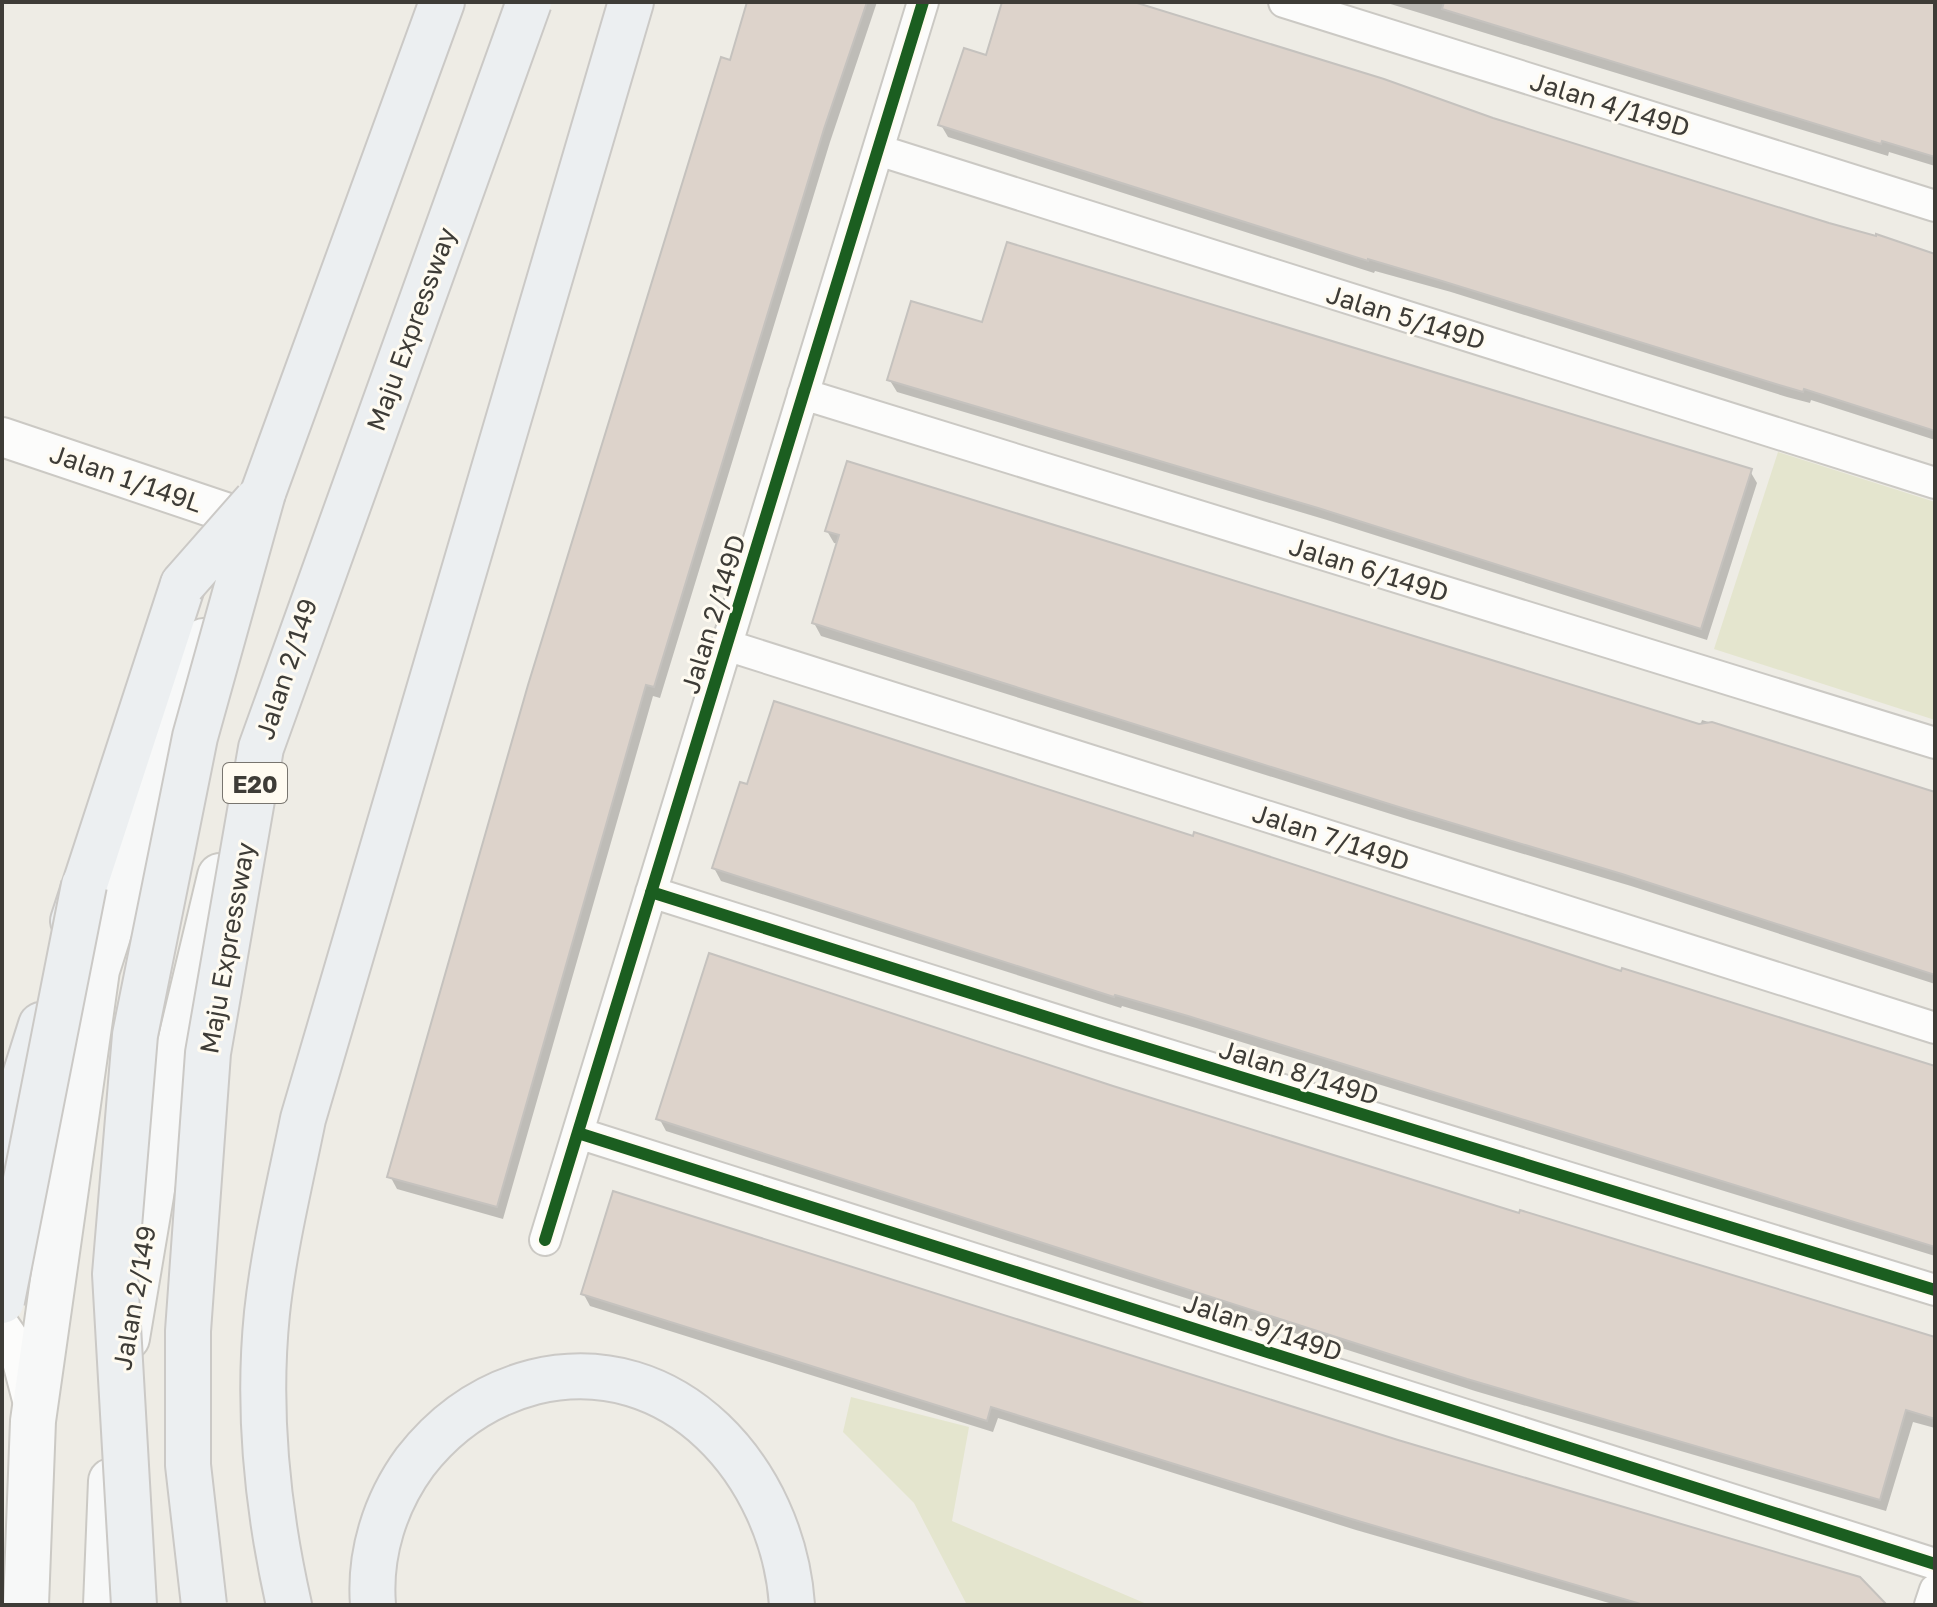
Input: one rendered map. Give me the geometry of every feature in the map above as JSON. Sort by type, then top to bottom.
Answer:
[{"type":"highway","name":"E20","points":[[134,1605],[115,1274],[135,1035],[195,737],[256,506],[442,2]]},
{"type":"highway","name":"Maju Expressway","points":[[204,1605],[188,1465],[190,1300],[208,1053],[261,748],[529,2]]},
{"type":"highway","points":[[289,1605],[274,1539],[265,1471],[264,1368],[272,1275],[303,1119],[631,2]]},
{"type":"highway","points":[[2,1149],[84,885],[183,584],[256,506]]},
{"type":"highway","points":[[2,1301],[84,885]]},
{"type":"highway","points":[[373,1605],[375,1555],[384,1519],[398,1485],[433,1439],[466,1411],[508,1389],[552,1378],[588,1375],[625,1382],[665,1396],[701,1419],[735,1454],[759,1489],[782,1546],[792,1605]]},
{"type":"main road","points":[[26,1605],[33,1421],[97,970],[183,699],[256,506],[427,2]]},
{"type":"main road","name":"Jalan 2/149","points":[[106,1605],[109,1508],[118,1394],[169,1089],[224,861],[281,679],[342,504],[523,73],[549,2]]},
{"type":"street","name":"Jalan 2/149D","points":[[545,1240],[923,2]]},
{"type":"street","name":"Jalan 4/149D","points":[[1284,2],[1935,206]]},
{"type":"street","name":"Jalan 5/149D","points":[[878,150],[1935,483]]},
{"type":"street","name":"Jalan 6/149D","points":[[803,394],[1935,743]]},
{"type":"street","name":"Jalan 1/149L","points":[[2,437],[256,506]]},
{"type":"street","name":"Jalan 7/149D","points":[[726,645],[1935,1028]]},
{"type":"street","name":"Jalan 8/149D","points":[[651,892],[1097,1033],[1935,1290]]},
{"type":"street","points":[[2,1165],[76,1112]]},
{"type":"street","name":"Jalan 9/149D","points":[[578,1133],[1935,1564]]},
{"type":"street","points":[[2,1322],[11,1335],[33,1421]]},
{"type":"street","points":[[1930,1605],[1935,1590]]},
{"type":"green space","points":[[1778,452],[1935,502],[1935,720],[1714,649]]},
{"type":"green space","points":[[851,1397],[969,1427],[952,1521],[1149,1605],[967,1605],[914,1503],[843,1432]]},
{"type":"building","points":[[747,2],[867,2],[824,129],[654,687],[646,685],[497,1207],[387,1177],[528,685],[721,57],[730,60]]},
{"type":"building","points":[[1002,2],[1134,2],[1384,79],[1493,118],[1935,254],[1935,431],[1804,389],[1803,392],[1779,385],[1368,261],[938,125],[964,48],[986,55]]},
{"type":"building","points":[[1444,2],[1935,2],[1935,157],[1882,141],[1881,144],[1442,9]]},
{"type":"building","points":[[1007,242],[1752,469],[1701,629],[1318,508],[887,380],[911,301],[982,322]]},
{"type":"building","points":[[847,461],[1699,724],[1712,722],[1935,792],[1935,975],[1622,874],[812,623],[839,535],[825,531]]},
{"type":"building","points":[[774,701],[1193,836],[1194,832],[1621,971],[1622,968],[1935,1066],[1935,1247],[1188,1016],[1114,997],[712,868],[740,782],[747,784]]},
{"type":"building","points":[[709,953],[1113,1086],[1519,1213],[1520,1210],[1935,1337],[1935,1419],[1906,1410],[1880,1500],[1467,1379],[656,1119]]},
{"type":"building","points":[[613,1191],[1398,1440],[1860,1577],[1887,1605],[1644,1605],[1348,1518],[991,1407],[987,1421],[581,1294]]},
{"type":"cycle path","points":[[545,1240],[923,2]]},
{"type":"cycle path","points":[[651,892],[1097,1033],[1935,1290]]},
{"type":"cycle path","points":[[578,1133],[1935,1564]]}]
